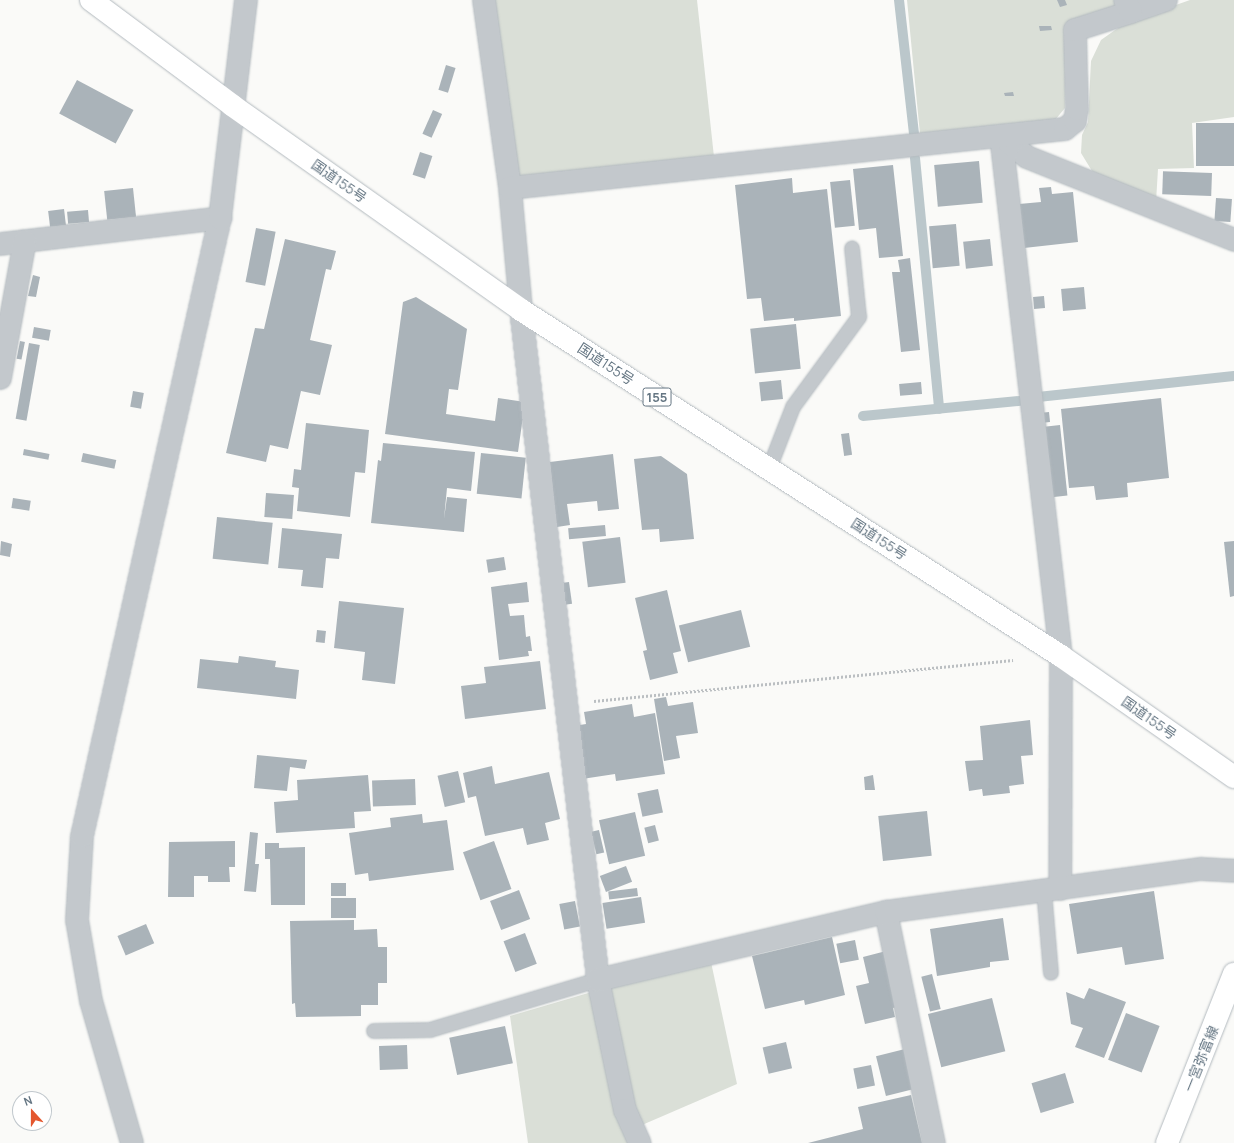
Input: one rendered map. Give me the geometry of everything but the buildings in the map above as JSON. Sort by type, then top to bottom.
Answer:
[{"type":"main road","name":"国道155号","points":[[91,0],[233,106],[521,310],[1061,656],[1234,777]]},
{"type":"main road","name":"一宮弥富線","points":[[1167,1143],[1233,980]]},
{"type":"street","points":[[132,1143],[91,1001],[77,920],[82,836],[220,218],[246,0]]},
{"type":"street","points":[[484,0],[510,188],[521,310],[598,980],[624,1110],[640,1143]]},
{"type":"street","points":[[510,188],[1064,129],[1075,121],[1077,109],[1076,30],[1128,6],[1166,0]]},
{"type":"street","points":[[1001,136],[1027,157],[1234,240]]},
{"type":"street","points":[[1001,136],[1061,656],[1052,889]]},
{"type":"street","points":[[0,244],[220,218]]},
{"type":"street","points":[[0,378],[25,241]]},
{"type":"street","points":[[598,980],[886,912],[1201,869],[1234,871]]},
{"type":"street","points":[[886,912],[934,1143]]},
{"type":"lane","points":[[769,469],[793,407],[859,317],[852,248]]},
{"type":"lane","points":[[1051,973],[1052,889]]},
{"type":"lane","points":[[374,1031],[430,1030],[598,980]]},
{"type":"path","points":[[566,704],[1018,660]]},
{"type":"shaded area","points":[[492,0],[697,0],[714,157],[517,179]]},
{"type":"shaded area","points":[[907,0],[1118,0],[1122,8],[1065,25],[1065,108],[1055,120],[920,134]]},
{"type":"shaded area","points":[[1190,0],[1234,0],[1234,117],[1192,123],[1194,168],[1158,169],[1156,202],[1092,171],[1081,153],[1082,135],[1088,122],[1091,61],[1101,40],[1125,23]]},
{"type":"shaded area","points":[[711,962],[737,1084],[642,1125],[630,1105],[609,987]]},
{"type":"shaded area","points":[[595,991],[631,1143],[528,1143],[510,1016]]},
{"type":"waterway","points":[[899,0],[914,133]]},
{"type":"waterway","points":[[915,158],[939,409]]},
{"type":"waterway","points":[[1038,397],[1234,376]]},
{"type":"waterway","points":[[863,416],[1020,401]]}]
